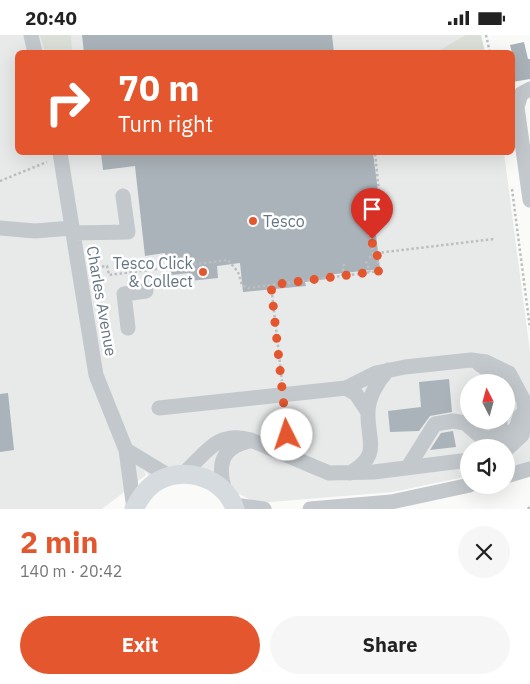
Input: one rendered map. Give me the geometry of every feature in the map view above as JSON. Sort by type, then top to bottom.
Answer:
[{"type":"main road","points":[[134,509],[148,489],[176,475],[197,475],[212,481],[231,502]]},
{"type":"street","points":[[31,35],[34,50]]},
{"type":"street","points":[[530,89],[521,94],[517,107],[530,200]]},
{"type":"street","name":"Charles Avenue","points":[[60,155],[96,375],[126,451],[134,509]]},
{"type":"street","points":[[0,228],[35,231],[128,232],[123,196]]},
{"type":"street","points":[[128,328],[124,294],[146,291]]},
{"type":"street","points":[[159,408],[346,388],[376,373],[388,370],[471,360],[499,367],[509,373],[517,387],[524,401],[524,429],[515,443]]},
{"type":"street","points":[[471,360],[488,369],[491,374]]},
{"type":"street","points":[[348,474],[365,462],[372,449],[368,412],[377,384],[388,370]]},
{"type":"street","points":[[405,467],[435,424],[453,421],[465,423],[480,436],[494,438],[512,432],[518,427],[519,402],[517,387]]},
{"type":"street","points":[[346,388],[356,394],[368,412]]},
{"type":"street","points":[[494,438],[499,429]]},
{"type":"street","points":[[126,451],[176,475],[218,441],[241,437],[329,473],[348,474],[460,461]]},
{"type":"street","points":[[251,440],[232,447],[221,467],[231,502],[264,509]]},
{"type":"street","points":[[372,449],[383,460],[405,467]]},
{"type":"street","points":[[515,473],[530,469]]},
{"type":"street","points":[[310,509],[392,505],[460,488]]},
{"type":"path","points":[[486,35],[489,50]]},
{"type":"path","points":[[0,181],[60,155]]},
{"type":"path","points":[[78,270],[107,266],[109,275],[228,260],[238,272],[242,285],[248,288],[379,271],[366,194],[379,192],[375,155]]},
{"type":"path","points":[[511,182],[530,328]]},
{"type":"path","points":[[369,258],[375,253],[494,239]]},
{"type":"path","points":[[366,261],[370,272]]},
{"type":"path","points":[[342,276],[344,263]]},
{"type":"path","points":[[271,285],[287,435]]},
{"type":"shaded area","points":[[0,35],[465,35],[442,50],[15,50],[15,155],[504,155],[530,352],[530,466],[515,468],[515,439],[460,439],[460,478],[393,492],[258,503],[197,475],[154,484],[144,469],[146,475],[102,509],[0,509]]},
{"type":"shaded area","points":[[40,35],[71,35],[72,50],[44,50]]},
{"type":"shaded area","points":[[465,35],[481,35],[485,50],[440,50]]},
{"type":"building","points":[[82,35],[332,35],[334,50],[84,50]]},
{"type":"building","points":[[524,42],[528,59],[530,59],[530,79],[515,82],[515,50],[511,50],[510,45]]},
{"type":"building","name":"Tesco","points":[[101,155],[373,155],[378,191],[363,193],[368,236],[376,235],[380,269],[326,275],[326,279],[305,282],[306,286],[243,292],[240,263],[217,266],[218,278],[190,281],[189,273],[171,275],[165,253],[145,256],[135,166],[103,170]]},
{"type":"building","points":[[449,379],[452,412],[430,416],[419,431],[390,432],[388,411],[421,407],[419,382]]},
{"type":"building","points":[[8,393],[14,450],[0,452],[0,394]]},
{"type":"building","points":[[453,431],[456,447],[430,450],[441,433]]},
{"type":"place","name":"Tesco","points":[[253,221]]},
{"type":"place","name":"Tesco Click & Collect","points":[[203,272]]},
{"type":"route","points":[[287,435],[271,285],[379,271],[377,253],[373,253],[372,239]]}]
